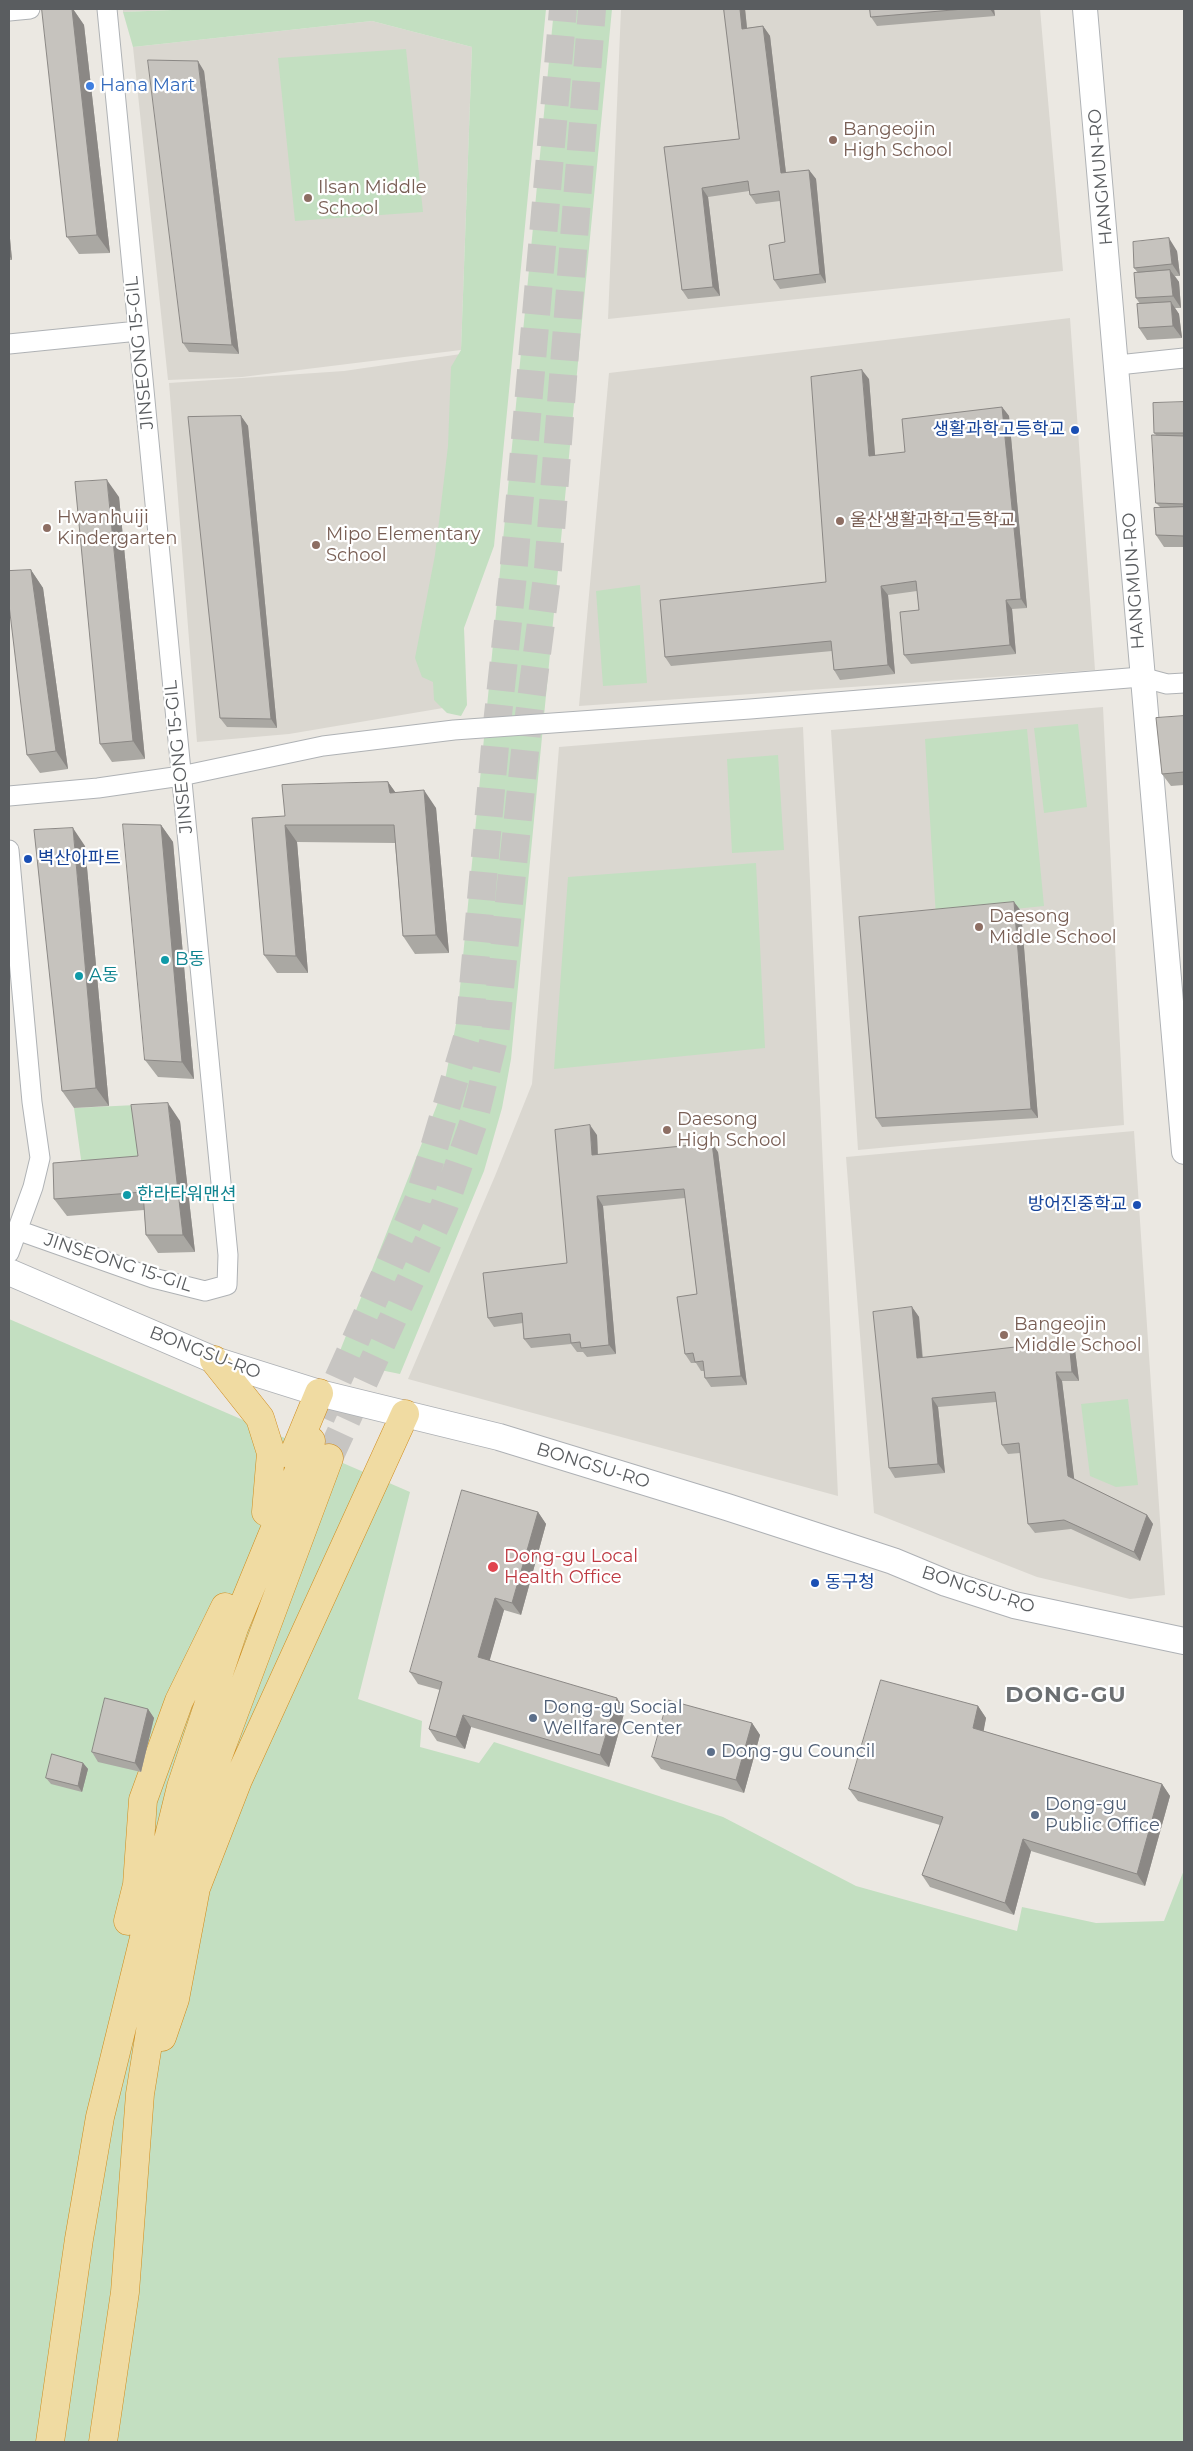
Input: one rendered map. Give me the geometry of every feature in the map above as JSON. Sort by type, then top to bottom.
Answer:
[{"type":"highway","points":[[214,1360],[260,1418],[271,1453],[266,1512]]},
{"type":"highway","points":[[100,2117],[98,2050],[137,1885],[143,1800],[179,1701],[218,1623],[320,1393]]},
{"type":"highway","points":[[140,2094],[175,1999],[196,1888],[231,1798],[405,1414]]},
{"type":"highway","points":[[50,2442],[79,2239],[100,2117],[180,1787],[234,1628],[320,1449],[205,1791],[164,1944],[140,2094],[113,2442]]},
{"type":"highway","points":[[102,2442],[125,2292]]},
{"type":"main road","name":"BONGSU-RO","points":[[9,1272],[214,1360],[320,1393],[500,1438],[727,1507],[878,1555],[946,1583],[1014,1605],[1184,1641]]},
{"type":"street","points":[[9,11],[30,9]]},
{"type":"street","name":"JINSEONG 15-GIL","points":[[17,1230],[153,1278],[205,1291],[227,1285],[228,1255],[107,9]]},
{"type":"street","name":"HANGMUN-RO","points":[[1085,9],[1118,365],[1142,677],[1181,1073],[1184,1152]]},
{"type":"street","points":[[9,344],[138,332]]},
{"type":"street","points":[[1118,365],[1184,358]]},
{"type":"street","points":[[9,796],[98,788],[181,776],[323,746],[434,732],[1142,677],[1167,684],[1184,683]]},
{"type":"street","points":[[9,850],[32,1102],[40,1158],[33,1187],[9,1253]]},
{"type":"shaded area","points":[[123,9],[197,9],[123,12]]},
{"type":"shaded area","name":"Bangeojin High School","points":[[621,9],[1040,9],[1063,271],[608,319]]},
{"type":"shaded area","name":"Ilsan Middle School","points":[[372,21],[472,47],[461,350],[242,377],[168,380],[133,47]]},
{"type":"shaded area","name":"울산생활과학고등학교","points":[[1070,318],[1095,670],[579,706],[609,373]]},
{"type":"shaded area","name":"Mipo Elementary School","points":[[461,354],[443,708],[289,734],[197,742],[169,383],[344,371]]},
{"type":"shaded area","name":"Daesong Middle School","points":[[1103,707],[1124,1125],[858,1150],[831,730]]},
{"type":"shaded area","name":"Daesong High School","points":[[803,727],[838,1496],[408,1379],[495,1176],[532,1084],[559,747]]},
{"type":"shaded area","name":"Bangeojin Middle School","points":[[1134,1131],[1165,1595],[1130,1599],[1037,1577],[874,1513],[846,1157]]},
{"type":"green space","points":[[197,9],[546,9],[494,546],[464,628],[467,705],[461,716],[447,713],[434,700],[433,682],[422,677],[415,658],[435,555],[448,446],[451,367],[461,350],[472,47],[372,21],[133,47],[123,12]]},
{"type":"green space","points":[[554,9],[612,9],[511,1059],[502,1108],[484,1171],[400,1374],[336,1361],[437,1105],[446,1075],[457,1019]]},
{"type":"green space","points":[[406,49],[423,212],[295,221],[278,58]]},
{"type":"green space","points":[[640,585],[647,683],[603,686],[596,591]]},
{"type":"green space","points":[[1078,724],[1087,807],[1044,813],[1034,728]]},
{"type":"green space","points":[[1027,729],[1044,906],[936,917],[925,739]]},
{"type":"green space","points":[[778,755],[784,850],[732,853],[727,759]]},
{"type":"green space","points":[[756,863],[765,1048],[554,1069],[568,877]]},
{"type":"green space","points":[[136,1105],[144,1170],[83,1174],[74,1108]]},
{"type":"green space","points":[[9,1319],[410,1492],[358,1699],[422,1721],[420,1747],[479,1763],[494,1742],[723,1817],[856,1886],[1017,1931],[1022,1907],[1096,1923],[1164,1921],[1184,1870],[1184,2442],[9,2442]]},
{"type":"green space","points":[[1128,1399],[1138,1485],[1116,1487],[1090,1476],[1081,1404]]},
{"type":"building","points":[[42,9],[72,9],[97,235],[67,237]]},
{"type":"building","points":[[724,9],[740,9],[742,29],[763,26],[781,173],[809,170],[820,274],[774,280],[769,245],[785,242],[779,191],[750,195],[748,181],[702,188],[713,287],[682,290],[664,147],[739,139]]},
{"type":"building","points":[[870,9],[964,9],[871,17]]},
{"type":"building","points":[[148,60],[198,61],[232,345],[183,343]]},
{"type":"building","points":[[1169,238],[1172,264],[1134,268],[1133,242]]},
{"type":"building","points":[[1170,270],[1173,296],[1136,298],[1134,273]]},
{"type":"building","points":[[1171,302],[1173,326],[1139,328],[1137,304]]},
{"type":"building","points":[[862,370],[869,456],[905,452],[902,419],[1002,407],[1021,599],[1006,600],[1010,645],[904,655],[900,612],[919,610],[916,581],[881,586],[888,665],[834,670],[831,641],[665,657],[660,600],[826,582],[811,377]]},
{"type":"building","points":[[1184,402],[1184,433],[1154,433],[1153,403]]},
{"type":"building","points":[[241,416],[271,719],[220,718],[188,417]]},
{"type":"building","points":[[1152,435],[1184,436],[1184,504],[1156,503]]},
{"type":"building","points":[[107,480],[133,741],[100,744],[75,482]]},
{"type":"building","points":[[1184,507],[1184,536],[1156,535],[1154,508]]},
{"type":"building","points":[[31,570],[56,751],[27,755],[9,605],[9,571]]},
{"type":"building","points":[[1184,716],[1184,772],[1162,774],[1156,718]]},
{"type":"building","points":[[388,782],[390,793],[424,790],[436,935],[403,936],[394,825],[285,825],[296,956],[264,955],[252,818],[285,816],[282,785]]},
{"type":"building","name":"B동","points":[[123,824],[161,825],[182,1062],[145,1060]]},
{"type":"building","name":"A동","points":[[73,828],[96,1088],[62,1091],[34,830]]},
{"type":"building","points":[[1014,902],[1031,1109],[876,1118],[859,917]]},
{"type":"building","points":[[168,1103],[183,1235],[146,1235],[143,1192],[54,1199],[53,1163],[138,1156],[131,1105]]},
{"type":"building","points":[[590,1125],[592,1155],[712,1143],[741,1376],[705,1378],[703,1361],[695,1362],[693,1353],[685,1354],[677,1297],[697,1294],[684,1189],[597,1196],[609,1345],[581,1348],[580,1342],[571,1343],[570,1334],[524,1339],[522,1313],[488,1318],[483,1273],[567,1263],[555,1130]]},
{"type":"building","points":[[912,1307],[917,1358],[1069,1341],[1072,1372],[1056,1372],[1068,1476],[1147,1515],[1134,1552],[1064,1520],[1028,1524],[1019,1443],[1002,1445],[995,1392],[932,1398],[938,1464],[889,1468],[873,1312]]},
{"type":"building","points":[[462,1490],[538,1512],[512,1603],[495,1598],[478,1657],[617,1698],[600,1755],[463,1715],[456,1737],[429,1729],[442,1682],[410,1672]]},
{"type":"building","name":"Dong-gu Public Office","points":[[881,1680],[978,1706],[973,1728],[1162,1784],[1137,1874],[1023,1839],[1005,1903],[922,1875],[943,1817],[849,1789]]},
{"type":"building","points":[[105,1698],[148,1709],[135,1763],[92,1752]]},
{"type":"building","name":"Dong-gu Council","points":[[668,1700],[752,1723],[736,1780],[652,1757]]},
{"type":"building","points":[[52,1754],[83,1763],[78,1786],[46,1778]]},
{"type":"tunnel","points":[[321,1417],[418,1201],[469,1031],[497,724],[513,575],[563,9]]},
{"type":"tunnel","points":[[329,1458],[444,1207],[473,1124],[495,1035],[528,723],[548,569],[592,9]]},
{"type":"place","name":"Hana Mart","points":[[90,86]]},
{"type":"place","name":"Bangeojin High School","points":[[833,140]]},
{"type":"place","name":"Ilsan Middle School","points":[[308,198]]},
{"type":"place","name":"생활과학고등학교","points":[[1075,430]]},
{"type":"place","name":"울산생활과학고등학교","points":[[840,521]]},
{"type":"place","name":"Hwanhuiji Kindergarten","points":[[47,528]]},
{"type":"place","name":"Mipo Elementary School","points":[[316,545]]},
{"type":"place","name":"벽산아파트","points":[[28,859]]},
{"type":"place","name":"Daesong Middle School","points":[[979,927]]},
{"type":"place","name":"B동","points":[[165,960]]},
{"type":"place","name":"A동","points":[[79,976]]},
{"type":"place","name":"Daesong High School","points":[[667,1130]]},
{"type":"place","name":"한라타워맨션","points":[[127,1195]]},
{"type":"place","name":"방어진중학교","points":[[1137,1205]]},
{"type":"place","name":"Bangeojin Middle School","points":[[1004,1335]]},
{"type":"place","name":"Dong-gu Local Health Office","points":[[493,1567]]},
{"type":"place","name":"동구청","points":[[815,1583]]},
{"type":"place","name":"Dong-gu Social Wellfare Center","points":[[533,1718]]},
{"type":"place","name":"Dong-gu Council","points":[[711,1752]]},
{"type":"place","name":"Dong-gu Public Office","points":[[1035,1815]]},
{"type":"district","name":"DONG-GU","points":[[1066,1696]]}]
